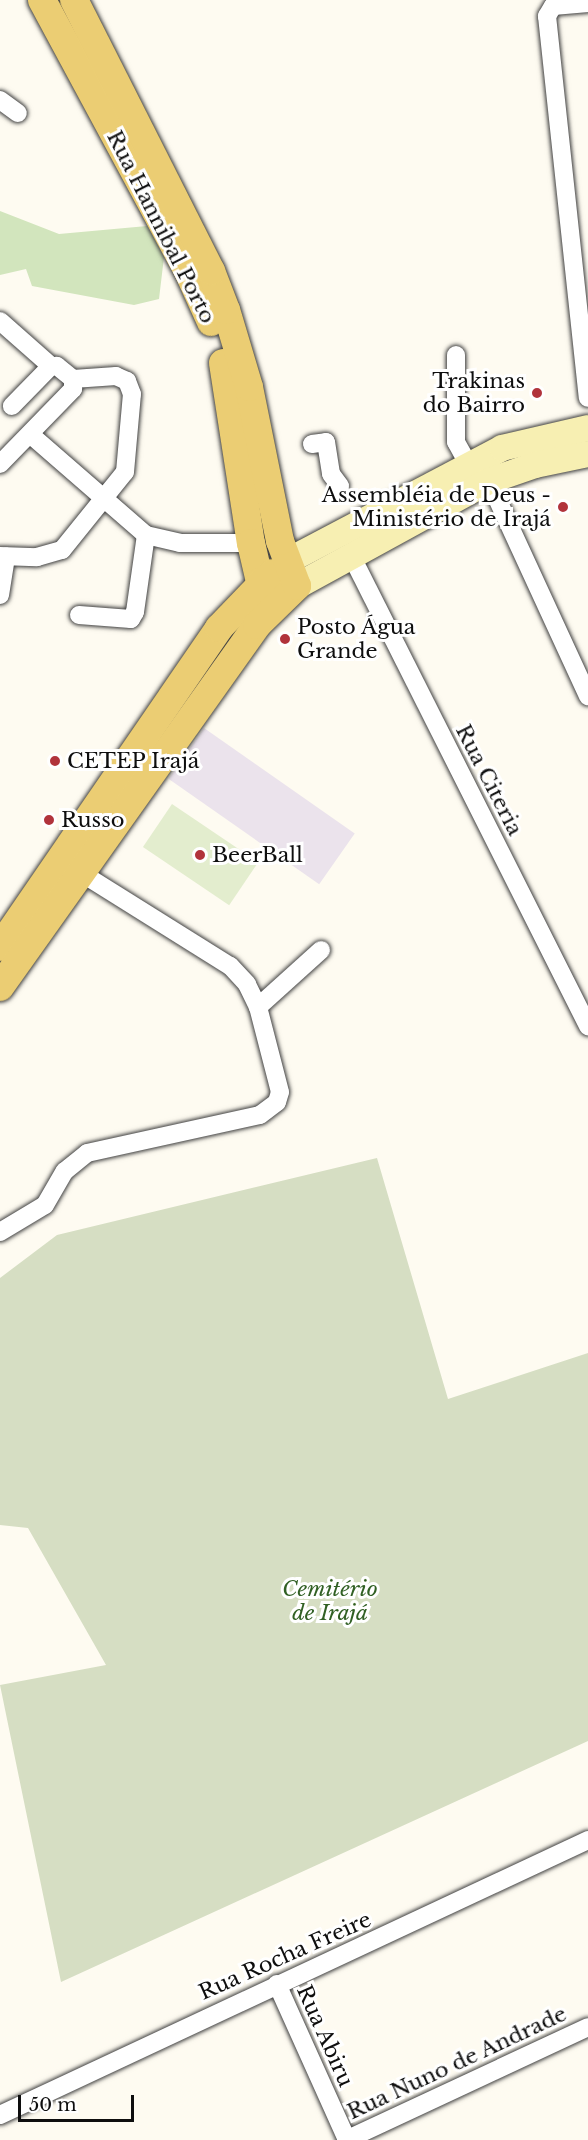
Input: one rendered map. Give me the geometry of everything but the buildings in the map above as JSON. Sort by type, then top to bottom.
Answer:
[{"type":"main road","name":"Rua Hannibal Porto","points":[[42,0],[207,312],[229,390],[251,543],[260,582],[271,608]]},
{"type":"main road","name":"Rua Hannibal Porto","points":[[74,0],[211,271],[226,310],[249,387],[292,560]]},
{"type":"main road","points":[[0,948],[219,628],[260,582],[292,560],[468,464],[513,445],[588,428]]},
{"type":"main road","points":[[292,560],[351,553],[489,481],[535,465],[588,454]]},
{"type":"main road","points":[[0,987],[271,608],[292,560]]},
{"type":"street","points":[[29,0],[77,68]]},
{"type":"street","points":[[588,3],[553,6],[547,16],[588,398]]},
{"type":"street","points":[[0,100],[18,113]]},
{"type":"street","points":[[0,321],[51,366],[57,366],[73,380],[116,376],[127,381],[132,394],[125,472],[62,550],[37,557],[3,556],[0,595]]},
{"type":"street","points":[[456,355],[456,442],[468,464]]},
{"type":"street","points":[[12,406],[51,366]]},
{"type":"street","points":[[0,464],[31,435],[73,389],[73,380]]},
{"type":"street","points":[[31,435],[146,535],[180,543],[251,543]]},
{"type":"street","points":[[312,444],[326,442],[332,474],[340,486]]},
{"type":"street","points":[[489,481],[588,696]]},
{"type":"street","points":[[79,615],[131,619],[146,535]]},
{"type":"street","name":"Rua Citeria","points":[[351,553],[588,1026]]},
{"type":"street","points":[[0,1232],[45,1205],[65,1171],[87,1153],[260,1115],[277,1102],[278,1080],[258,1007],[246,984],[230,966],[81,873]]},
{"type":"street","points":[[258,1007],[321,950]]},
{"type":"street","name":"Rua Rocha Freire","points":[[0,2115],[277,1984],[365,1947],[588,1840]]},
{"type":"street","name":"Rua Abiru","points":[[277,1984],[347,2140]]},
{"type":"street","name":"Rua Nuno de Andrade","points":[[347,2140],[588,2027]]},
{"type":"shaded area","points":[[204,728],[355,834],[319,884],[168,779]]},
{"type":"green space","points":[[0,211],[59,234],[147,226],[164,257],[159,299],[134,305],[32,286],[26,269],[0,275]]},
{"type":"green space","name":"BeerBall","points":[[172,804],[258,862],[229,905],[143,847]]},
{"type":"green space","name":"Cemitério de Irajá","points":[[377,1158],[448,1399],[588,1353],[588,1741],[61,1982],[0,1685],[106,1665],[28,1528],[0,1525],[0,1278],[57,1235]]},
{"type":"place","name":"Trakinas do Bairro","points":[[537,393]]},
{"type":"place","name":"Assembléia de Deus - Ministério de Irajá","points":[[563,507]]},
{"type":"place","name":"Posto Água Grande","points":[[285,639]]},
{"type":"place","name":"CETEP Irajá","points":[[55,761]]},
{"type":"place","name":"Russo","points":[[49,820]]},
{"type":"place","name":"BeerBall","points":[[200,855]]}]
